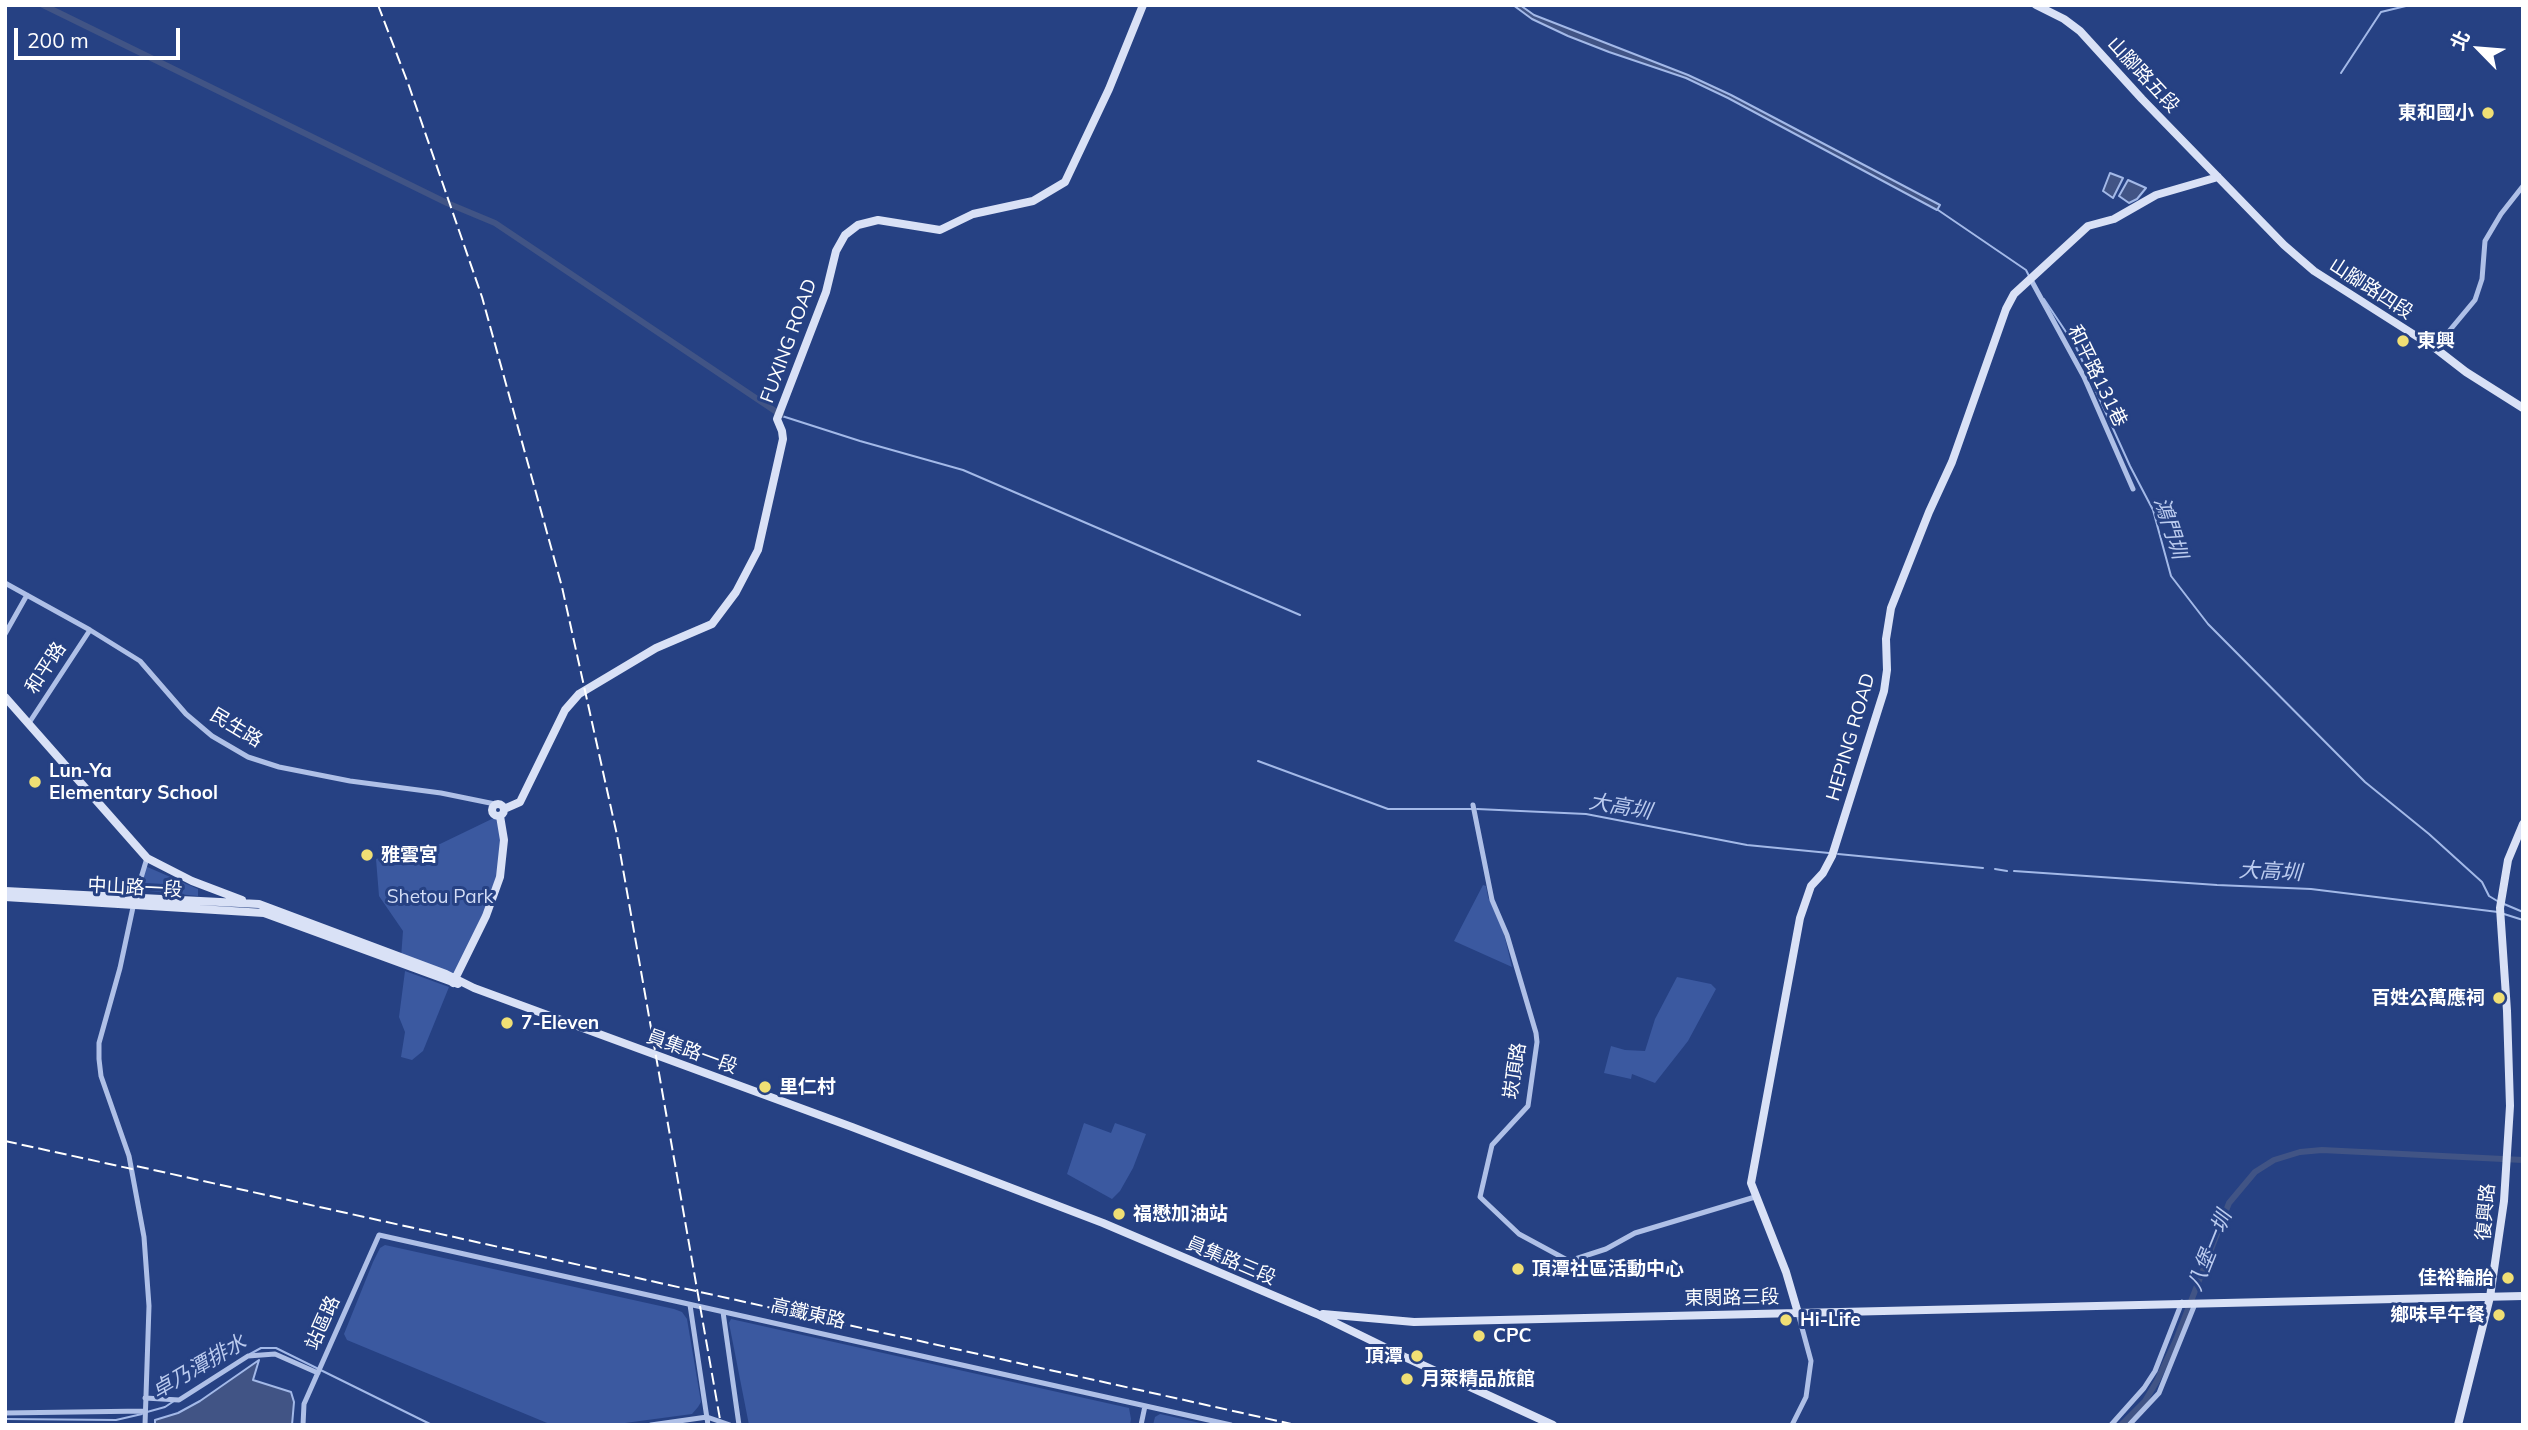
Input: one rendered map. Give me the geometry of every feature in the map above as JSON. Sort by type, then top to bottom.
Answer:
[{"type":"street","name":"FUXING ROAD","points":[[502,813],[520,802],[565,710],[579,694],[656,648],[712,624],[736,592],[758,550],[783,439],[777,419],[826,292],[838,246],[845,235],[858,225],[878,220],[940,230],[973,214],[1033,201],[1065,182],[1109,89],[1143,5]]},
{"type":"street","name":"山腳路五段","points":[[2036,5],[2064,19],[2080,31],[2218,177]]},
{"type":"street","name":"HEPING ROAD","points":[[1793,1425],[1806,1397],[1811,1360],[1786,1272],[1751,1183],[1800,918],[1811,886],[1823,873],[1833,854],[1884,691],[1887,670],[1886,639],[1891,608],[1952,462],[2006,309],[2014,294],[2088,226],[2114,219],[2156,195],[2218,177]]},
{"type":"street","name":"山腳路四段","points":[[2218,177],[2284,245],[2314,271],[2523,408]]},
{"type":"street","points":[[2435,348],[2475,300],[2482,279],[2485,241],[2522,186]]},
{"type":"street","name":"和平路131巷","points":[[2031,277],[2084,377],[2133,489]]},
{"type":"street","name":"民生路","points":[[5,583],[140,660],[186,714],[212,736],[248,757],[279,767],[350,781],[441,793],[495,804]]},
{"type":"street","points":[[5,634],[27,595]]},
{"type":"street","name":"和平路","points":[[29,723],[90,630]]},
{"type":"street","name":"員集路一段","points":[[5,697],[147,858],[230,897],[1055,1204]]},
{"type":"street","points":[[453,981],[485,916],[500,877],[504,840],[502,813],[493,812],[495,804]]},
{"type":"street","name":"崁頂路","points":[[1473,805],[1492,900],[1507,934],[1536,1033],[1528,1106],[1492,1145],[1480,1197],[1519,1234],[1569,1261],[1606,1249],[1635,1233],[1755,1197]]},
{"type":"street","name":"復興路","points":[[2458,1425],[2490,1297],[2498,1253],[2506,1165],[2509,1079],[2500,907],[2508,860],[2523,824]]},
{"type":"street","points":[[145,1425],[149,1306],[144,1237],[129,1156],[101,1076],[99,1043],[147,858]]},
{"type":"street","name":"中山路一段","points":[[5,891],[262,909]]},
{"type":"street","name":"中山路一段","points":[[5,897],[135,901]]},
{"type":"street","name":"員集路三段","points":[[1055,1204],[1317,1314]]},
{"type":"street","name":"高鐵東路","points":[[379,1235],[1231,1425]]},
{"type":"street","name":"站區路","points":[[303,1425],[304,1404],[379,1235]]},
{"type":"street","name":"東閔路三段","points":[[1317,1314],[1414,1322],[2523,1296]]},
{"type":"street","points":[[2111,1425],[2144,1388],[2155,1371],[2189,1303]]},
{"type":"street","points":[[2129,1425],[2159,1393],[2189,1303]]},
{"type":"street","points":[[690,1305],[708,1425]]},
{"type":"street","points":[[723,1312],[739,1425]]},
{"type":"street","points":[[1317,1314],[1553,1425]]},
{"type":"street","points":[[145,1398],[179,1400],[248,1356],[275,1354],[319,1370]]},
{"type":"street","points":[[1141,1425],[1145,1406]]},
{"type":"street","points":[[5,1413],[145,1414]]},
{"type":"street","points":[[651,1425],[707,1417],[730,1425]]},
{"type":"green space","name":"Shetou Park","points":[[498,816],[504,840],[500,877],[454,978],[401,958],[403,931],[379,896],[376,859],[440,844]]},
{"type":"green space","points":[[145,866],[198,889],[198,896],[139,890]]},
{"type":"green space","points":[[1483,885],[1486,886],[1503,930],[1512,967],[1454,941]]},
{"type":"green space","points":[[405,971],[449,987],[423,1051],[412,1060],[401,1057],[405,1032],[399,1017]]},
{"type":"green space","points":[[1677,977],[1711,984],[1716,989],[1688,1041],[1655,1083],[1632,1074],[1631,1079],[1604,1073],[1611,1046],[1645,1051],[1655,1019]]},
{"type":"green space","points":[[1084,1123],[1111,1133],[1115,1123],[1146,1134],[1133,1168],[1120,1191],[1112,1199],[1067,1174]]},
{"type":"green space","points":[[385,1245],[682,1312],[687,1319],[701,1402],[692,1414],[610,1425],[552,1425],[347,1340],[344,1334],[373,1262],[380,1248]]},
{"type":"green space","points":[[731,1319],[1129,1408],[1130,1425],[749,1425],[729,1323]]},
{"type":"green space","points":[[1160,1414],[1209,1425],[1153,1425],[1155,1417]]},
{"type":"shaded area","points":[[1513,5],[1520,5],[1534,15],[1688,75],[1731,95],[1940,205],[1937,210],[1686,78],[1568,36],[1532,19]]},
{"type":"shaded area","points":[[2110,173],[2123,178],[2113,198],[2103,191]]},
{"type":"shaded area","points":[[2128,180],[2146,188],[2137,199],[2129,203],[2119,196]]},
{"type":"shaded area","points":[[259,1360],[253,1380],[291,1392],[294,1402],[292,1425],[155,1425],[155,1420],[178,1413],[200,1401]]},
{"type":"waterway","points":[[43,5],[447,203],[495,223],[781,415]]},
{"type":"waterway","points":[[2341,73],[2381,12],[2410,5]]},
{"type":"waterway","name":"鴻門圳","points":[[1938,210],[2026,270],[2029,276]]},
{"type":"waterway","name":"鴻門圳","points":[[2044,299],[2076,347],[2153,510],[2171,576],[2208,624],[2365,782],[2429,834],[2482,882],[2489,896],[2499,902]]},
{"type":"waterway","points":[[782,416],[963,470],[1300,615]]},
{"type":"waterway","name":"大高圳","points":[[1258,761],[1388,809],[1472,809]]},
{"type":"waterway","name":"大高圳","points":[[1477,809],[1586,814],[1747,845],[1829,853]]},
{"type":"waterway","name":"大高圳","points":[[1838,854],[1983,868]]},
{"type":"waterway","name":"大高圳","points":[[1995,869],[2007,871]]},
{"type":"waterway","name":"大高圳","points":[[2014,871],[2311,889],[2498,912]]},
{"type":"waterway","name":"鴻門圳","points":[[2504,904],[2523,912]]},
{"type":"waterway","name":"大高圳","points":[[2504,914],[2523,920]]},
{"type":"waterway","name":"八堡一圳","points":[[2121,1425],[2145,1401],[2157,1381],[2176,1340],[2229,1203],[2255,1172],[2274,1160],[2300,1152],[2322,1150],[2523,1160]]},
{"type":"waterway","name":"卓乃潭排水","points":[[250,1354],[261,1348],[276,1348],[432,1425]]},
{"type":"waterway","name":"卓乃潭排水","points":[[147,1412],[165,1407],[174,1401]]},
{"type":"waterway","name":"卓乃潭排水","points":[[5,1419],[116,1420],[142,1414]]},
{"type":"railway","points":[[378,5],[482,297],[562,587],[617,835],[721,1425]]},
{"type":"railway","points":[[5,1141],[132,1169],[136,1166],[1296,1425]]},
{"type":"place","name":"東和國小","points":[[2488,113]]},
{"type":"place","name":"東興","points":[[2403,341]]},
{"type":"place","name":"Lun-Ya Elementary School","points":[[35,782]]},
{"type":"place","name":"雅雲宮","points":[[367,855]]},
{"type":"place","name":"百姓公萬應祠","points":[[2499,998]]},
{"type":"place","name":"7-Eleven","points":[[507,1023]]},
{"type":"place","name":"里仁村","points":[[765,1087]]},
{"type":"place","name":"福懋加油站","points":[[1119,1214]]},
{"type":"place","name":"頂潭社區活動中心","points":[[1518,1269]]},
{"type":"place","name":"佳裕輪胎","points":[[2508,1278]]},
{"type":"place","name":"鄉味早午餐","points":[[2499,1315]]},
{"type":"place","name":"Hi-Life","points":[[1786,1320]]},
{"type":"place","name":"CPC","points":[[1479,1336]]},
{"type":"place","name":"頂潭","points":[[1417,1356]]},
{"type":"place","name":"月萊精品旅館","points":[[1407,1379]]}]
